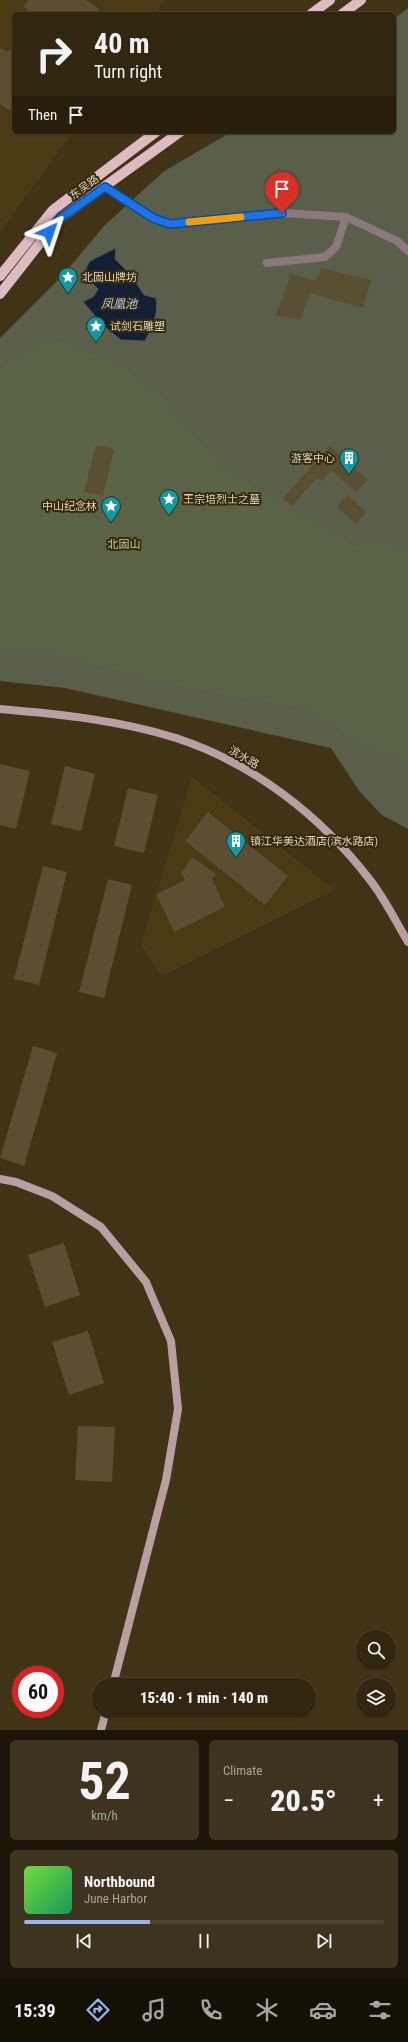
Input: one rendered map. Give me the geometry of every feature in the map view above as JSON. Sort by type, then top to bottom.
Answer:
[{"type":"main road","points":[[314,12],[330,0]]},
{"type":"main road","points":[[345,12],[362,0]]},
{"type":"main road","name":"东吴路","points":[[0,276],[53,210],[153,134]]},
{"type":"main road","name":"东吴路","points":[[0,294],[58,220],[177,134]]},
{"type":"street","points":[[105,187],[153,218],[170,224],[282,213],[346,217],[397,241],[408,251]]},
{"type":"street","points":[[267,263],[325,257],[336,247],[346,217]]},
{"type":"street","name":"滨水路","points":[[0,709],[52,714],[126,726],[176,738],[226,758],[279,790],[337,841],[371,882],[408,942]]},
{"type":"street","points":[[0,1179],[16,1182],[52,1196],[101,1227],[146,1282],[171,1341],[178,1409],[166,1480],[115,1678]]},
{"type":"street","points":[[101,1730],[104,1718]]},
{"type":"shaded area","points":[[0,0],[165,0],[156,12],[12,12],[12,134],[72,134],[0,232]]},
{"type":"shaded area","points":[[192,777],[335,890],[161,976],[141,944]]},
{"type":"green space","points":[[408,8],[408,829],[382,815],[360,792],[331,748],[65,688],[0,681],[0,338],[64,274],[104,226],[163,172],[228,134],[396,134],[396,17]]},
{"type":"green space","name":"北固山","points":[[49,338],[117,363],[162,397],[222,468],[355,546],[376,540],[408,552],[408,763],[356,740],[307,709],[160,683],[52,653],[0,652],[0,371],[4,366]]},
{"type":"water","name":"凤凰池","points":[[116,248],[115,259],[132,276],[144,295],[156,298],[156,315],[145,341],[121,340],[105,327],[83,302],[94,296],[98,289],[89,280],[86,268],[90,261]]},
{"type":"building","points":[[28,0],[86,0],[99,9],[97,12],[30,12],[24,7]]},
{"type":"building","points":[[12,46],[12,112],[0,104],[0,48],[8,52]]},
{"type":"building","points":[[321,268],[371,280],[363,308],[310,293],[301,320],[276,315],[291,274],[316,281]]},
{"type":"building","points":[[96,445],[114,449],[103,496],[84,492]]},
{"type":"building","name":"游客中心","points":[[330,446],[368,480],[356,492],[332,471],[321,481],[317,478],[292,506],[283,498]]},
{"type":"building","points":[[347,495],[366,512],[356,524],[337,507]]},
{"type":"building","points":[[0,764],[30,771],[16,829],[0,825]]},
{"type":"building","points":[[65,766],[95,774],[81,831],[51,824]]},
{"type":"building","points":[[128,788],[158,795],[144,853],[114,846]]},
{"type":"building","name":"镇江华美达酒店(滨水路店)","points":[[208,812],[288,876],[265,905],[185,841]]},
{"type":"building","points":[[192,857],[216,874],[212,879],[225,907],[174,932],[156,894],[185,880],[181,873]]},
{"type":"building","points":[[43,866],[67,872],[39,985],[14,979]]},
{"type":"building","points":[[108,879],[132,885],[104,998],[79,992]]},
{"type":"building","points":[[33,1046],[57,1053],[24,1166],[0,1158]]},
{"type":"building","points":[[64,1243],[80,1295],[45,1307],[28,1255]]},
{"type":"building","points":[[88,1331],[104,1383],[69,1395],[52,1342]]},
{"type":"building","points":[[78,1426],[115,1427],[112,1482],[75,1480]]},
{"type":"slow traffic","points":[[189,222],[241,217]]},
{"type":"place","name":"北固山牌坊","points":[[68,294]]},
{"type":"place","name":"试剑石雕塑","points":[[96,343]]},
{"type":"place","name":"游客中心","points":[[349,475]]},
{"type":"place","name":"王宗培烈士之墓","points":[[169,516]]},
{"type":"place","name":"中山纪念林","points":[[111,523]]},
{"type":"place","name":"镇江华美达酒店(滨水路店)","points":[[236,858]]},
{"type":"route","points":[[49,232],[58,220],[105,187],[153,218],[170,224],[282,213]]}]
